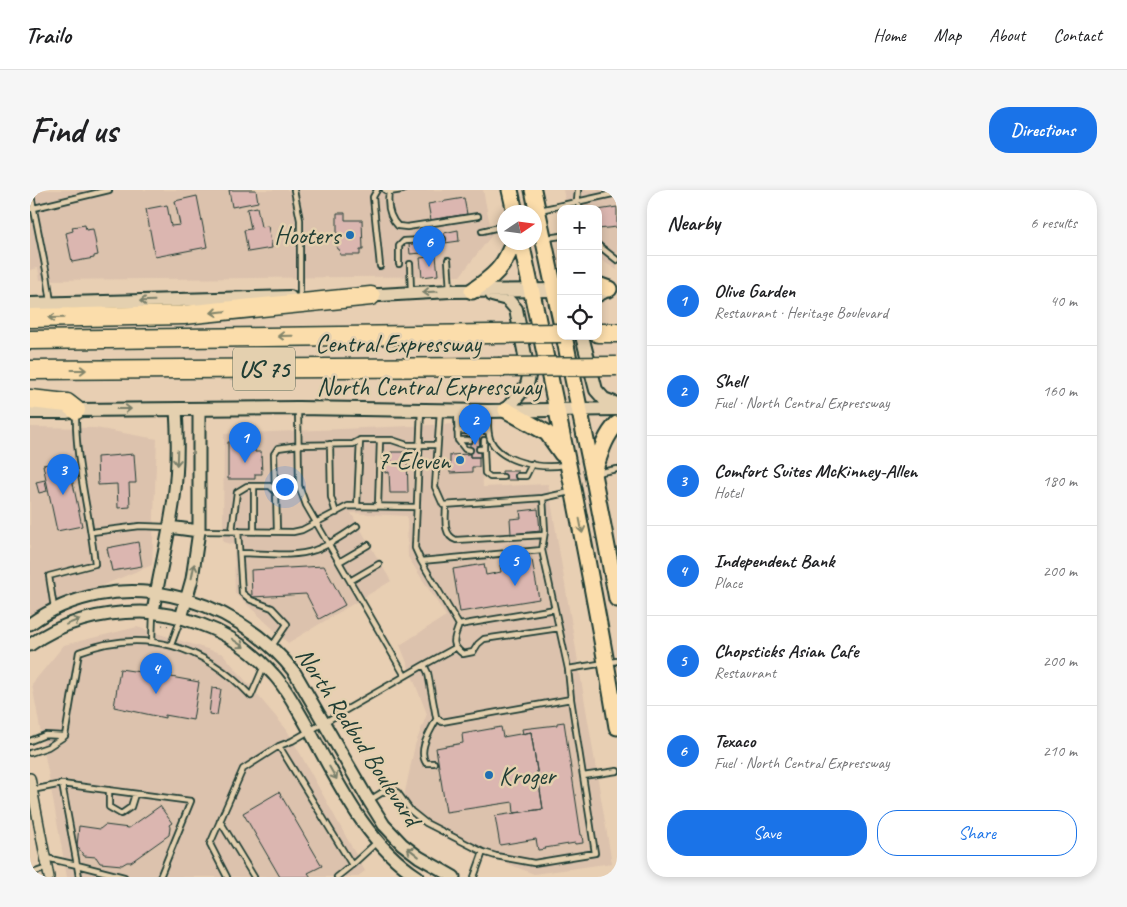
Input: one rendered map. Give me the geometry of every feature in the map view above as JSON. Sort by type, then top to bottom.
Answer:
[{"type":"highway","points":[[510,190],[513,205]]},
{"type":"highway","points":[[534,190],[537,205]]},
{"type":"highway","points":[[542,233],[557,290]]},
{"type":"highway","points":[[543,239],[557,258]]},
{"type":"highway","points":[[472,291],[495,275],[510,250]]},
{"type":"highway","points":[[523,250],[612,661],[617,727]]},
{"type":"highway","points":[[30,318],[184,315],[371,296]]},
{"type":"highway","name":"Central Expressway","points":[[30,340],[557,333]]},
{"type":"highway","points":[[565,340],[615,576],[617,599]]},
{"type":"highway","name":"Central Expressway","points":[[30,370],[617,366]]},
{"type":"highway","points":[[30,399],[67,403],[76,410]]},
{"type":"highway","points":[[506,410],[547,433],[568,464]]},
{"type":"highway","points":[[593,474],[604,442],[610,431],[617,424]]},
{"type":"main road","points":[[30,304],[300,296],[371,296],[450,291],[557,290]]},
{"type":"main road","points":[[472,291],[502,296],[512,304],[518,316],[529,380],[525,388],[506,410]]},
{"type":"main road","points":[[583,340],[596,390],[604,399],[617,404]]},
{"type":"main road","name":"North Central Expressway","points":[[30,412],[298,408],[421,410],[617,409]]},
{"type":"street","points":[[152,612],[169,527],[177,467],[176,409]]},
{"type":"street","points":[[181,618],[196,558],[199,531],[199,409]]},
{"type":"street","points":[[169,527],[199,531]]},
{"type":"street","name":"North Redbud Boulevard","points":[[30,624],[55,609],[87,597],[114,592],[156,592],[187,598],[235,619],[272,647],[295,672],[384,825],[402,844],[430,865],[454,877]]},
{"type":"street","name":"North Redbud Boulevard","points":[[30,645],[52,631],[79,620],[112,613],[152,612],[181,618],[222,633],[265,665],[280,683],[356,813],[377,842],[394,859],[418,877]]},
{"type":"street","points":[[30,778],[48,872]]},
{"type":"lane","points":[[30,190],[51,304]]},
{"type":"lane","points":[[32,208],[109,190]]},
{"type":"lane","points":[[294,190],[300,220],[300,296]]},
{"type":"lane","points":[[377,190],[373,197],[380,266]]},
{"type":"lane","points":[[402,190],[387,191],[391,219],[398,226],[406,227],[478,216]]},
{"type":"lane","points":[[578,190],[578,205]]},
{"type":"lane","points":[[542,209],[617,193]]},
{"type":"lane","points":[[482,231],[497,228]]},
{"type":"lane","points":[[543,239],[557,237]]},
{"type":"lane","points":[[399,264],[399,246],[402,242],[406,240],[443,238]]},
{"type":"lane","points":[[602,248],[617,260]]},
{"type":"lane","points":[[448,260],[450,291]]},
{"type":"lane","points":[[410,264],[411,293]]},
{"type":"lane","points":[[298,408],[299,486],[306,505],[405,676]]},
{"type":"lane","points":[[55,609],[49,576],[95,564],[92,532],[76,438],[76,410]]},
{"type":"lane","points":[[421,410],[415,548],[460,625]]},
{"type":"lane","points":[[440,410],[435,487],[443,505],[543,498],[574,491]]},
{"type":"lane","points":[[457,410],[458,440],[465,449],[470,450]]},
{"type":"lane","points":[[488,410],[488,431],[491,440],[494,446],[510,459],[550,468],[568,464]]},
{"type":"lane","points":[[457,432],[488,431]]},
{"type":"lane","points":[[277,532],[274,454],[278,448],[298,445],[353,444],[360,440],[392,440],[407,445],[437,446]]},
{"type":"lane","points":[[357,506],[360,440]]},
{"type":"lane","points":[[378,506],[380,440]]},
{"type":"lane","points":[[458,440],[470,440]]},
{"type":"lane","points":[[491,440],[481,440],[485,473],[490,477],[502,476]]},
{"type":"lane","points":[[330,444],[331,496],[336,513]]},
{"type":"lane","points":[[518,476],[526,476],[532,464]]},
{"type":"lane","points":[[593,474],[617,469]]},
{"type":"lane","points":[[232,531],[236,492],[247,486],[270,486],[275,492]]},
{"type":"lane","points":[[254,486],[254,531]]},
{"type":"lane","points":[[369,801],[386,790],[394,790],[417,817],[483,852],[496,856],[534,863],[595,853],[568,669],[542,550],[544,535],[543,498]]},
{"type":"lane","points":[[446,505],[447,532],[456,540],[544,535]]},
{"type":"lane","points":[[199,531],[277,532],[302,530],[348,506],[417,507]]},
{"type":"lane","points":[[92,532],[140,526],[169,527]]},
{"type":"lane","points":[[240,553],[299,553],[315,550],[357,526]]},
{"type":"lane","points":[[238,531],[242,593],[251,600],[272,608],[287,624],[272,647]]},
{"type":"lane","points":[[338,562],[368,545]]},
{"type":"lane","points":[[421,561],[542,550]]},
{"type":"lane","points":[[350,581],[379,564]]},
{"type":"lane","points":[[460,625],[554,609]]},
{"type":"lane","points":[[152,612],[152,642]]},
{"type":"lane","points":[[171,645],[181,618]]},
{"type":"lane","points":[[460,625],[454,642],[455,648],[463,654],[473,652],[484,639],[559,628]]},
{"type":"lane","points":[[30,753],[48,747],[65,736],[79,652],[105,644],[128,642],[152,642],[171,645],[192,652],[214,663],[251,696],[265,665]]},
{"type":"lane","points":[[227,877],[210,844],[243,769],[279,746],[292,741],[455,648]]},
{"type":"lane","points":[[568,669],[612,661]]},
{"type":"lane","points":[[424,665],[428,673],[436,717],[442,722],[571,699]]},
{"type":"lane","points":[[434,763],[426,763],[422,751],[437,718]]},
{"type":"lane","points":[[30,741],[45,735],[65,736]]},
{"type":"lane","points":[[279,746],[352,865]]},
{"type":"lane","points":[[583,776],[617,771]]},
{"type":"lane","points":[[62,784],[79,877]]},
{"type":"lane","points":[[32,790],[62,784],[191,801],[160,877]]},
{"type":"lane","points":[[109,790],[109,807],[121,814],[131,807],[134,794]]},
{"type":"lane","points":[[220,821],[254,877]]},
{"type":"lane","points":[[337,877],[377,842]]},
{"type":"lane","points":[[474,877],[483,852]]},
{"type":"lane","points":[[45,857],[124,877]]},
{"type":"lane","points":[[30,874],[48,872]]},
{"type":"path","points":[[162,625],[171,626]]},
{"type":"shaded area","points":[[30,190],[483,190],[492,235],[460,276],[40,280],[38,268],[30,270]]},
{"type":"shaded area","points":[[563,190],[617,190],[617,270],[602,261],[602,205],[566,205]]},
{"type":"shaded area","points":[[480,423],[483,487],[548,484],[612,863],[534,874],[452,842],[402,806],[415,745],[427,714],[400,645],[446,616],[408,557],[407,516],[351,513],[391,581],[288,643],[235,593],[234,545],[223,542],[224,434]]},
{"type":"shaded area","points":[[30,427],[95,428],[157,439],[152,565],[30,615]]},
{"type":"shaded area","points":[[137,627],[223,654],[287,730],[365,871],[357,877],[67,877],[32,684],[64,645]]},
{"type":"building","points":[[229,190],[256,190],[258,202],[232,207]]},
{"type":"building","points":[[197,196],[207,247],[155,257],[146,209],[167,205],[171,226],[180,225],[175,201]]},
{"type":"building","points":[[464,198],[467,214],[431,220],[428,204]]},
{"type":"building","points":[[257,207],[261,227],[268,226],[272,248],[248,252],[244,230],[251,229],[247,209]]},
{"type":"building","points":[[617,207],[617,227],[602,229],[602,209]]},
{"type":"building","name":"Hooters","points":[[337,213],[345,213],[345,220],[362,220],[363,250],[360,250],[360,255],[340,255],[339,249],[337,249]]},
{"type":"building","points":[[85,225],[86,230],[93,229],[98,255],[94,256],[94,258],[72,262],[66,233],[73,231],[72,227]]},
{"type":"building","points":[[458,230],[459,241],[445,243],[444,233]]},
{"type":"building","points":[[434,241],[435,252],[410,254],[409,244]]},
{"type":"building","points":[[436,256],[438,275],[422,277],[420,258]]},
{"type":"building","points":[[470,433],[479,433],[480,457],[470,457]]},
{"type":"building","points":[[235,438],[255,438],[255,452],[261,452],[262,474],[255,474],[255,479],[228,479],[228,442],[235,442]]},
{"type":"building","points":[[391,452],[407,452],[408,493],[390,493],[389,472],[385,473],[385,464],[391,464]]},
{"type":"building","points":[[134,454],[136,483],[129,483],[130,507],[118,508],[117,484],[98,485],[97,457]]},
{"type":"building","points":[[470,454],[470,457],[479,457],[479,467],[472,467],[472,472],[450,473],[450,455]]},
{"type":"building","points":[[68,460],[82,526],[57,531],[43,465]]},
{"type":"building","points":[[502,471],[518,471],[518,480],[503,480]]},
{"type":"building","points":[[45,480],[47,491],[39,493],[36,482]]},
{"type":"building","points":[[538,509],[540,531],[511,534],[510,519],[521,518],[520,511]]},
{"type":"building","points":[[138,542],[142,566],[112,571],[107,548]]},
{"type":"building","points":[[532,560],[539,599],[460,612],[453,569],[484,564],[486,575],[501,572],[500,565]]},
{"type":"building","points":[[324,566],[345,605],[319,619],[306,594],[252,597],[251,570]]},
{"type":"building","points":[[120,669],[147,673],[147,670],[172,674],[171,677],[199,682],[193,720],[165,715],[165,718],[114,707]]},
{"type":"building","points":[[212,688],[221,689],[217,715],[209,714]]},
{"type":"building","points":[[564,722],[583,843],[538,850],[536,839],[500,845],[495,816],[543,809],[531,732],[523,734],[522,729],[557,725],[557,723]]},
{"type":"building","name":"Kroger","points":[[501,727],[503,737],[531,732],[543,809],[514,813],[513,802],[446,812],[436,748],[463,743],[462,734]]},
{"type":"building","points":[[279,792],[322,866],[308,873],[311,877],[280,877],[243,813]]},
{"type":"building","points":[[160,806],[172,823],[169,825],[169,835],[131,862],[122,865],[100,863],[96,857],[84,856],[77,846],[79,826],[100,829],[105,825],[129,828]]},
{"type":"place","name":"Hooters","points":[[350,235]]},
{"type":"place","name":"Texaco","points":[[429,267]]},
{"type":"place","name":"Shell","points":[[475,445]]},
{"type":"place","name":"7-Eleven","points":[[460,460]]},
{"type":"place","name":"Olive Garden","points":[[245,463]]},
{"type":"place","name":"Comfort Suites McKinney-Allen","points":[[63,495]]},
{"type":"place","name":"Chopsticks Asian Cafe","points":[[515,586]]},
{"type":"place","name":"Independent Bank","points":[[156,694]]},
{"type":"place","name":"Kroger","points":[[489,775]]}]
